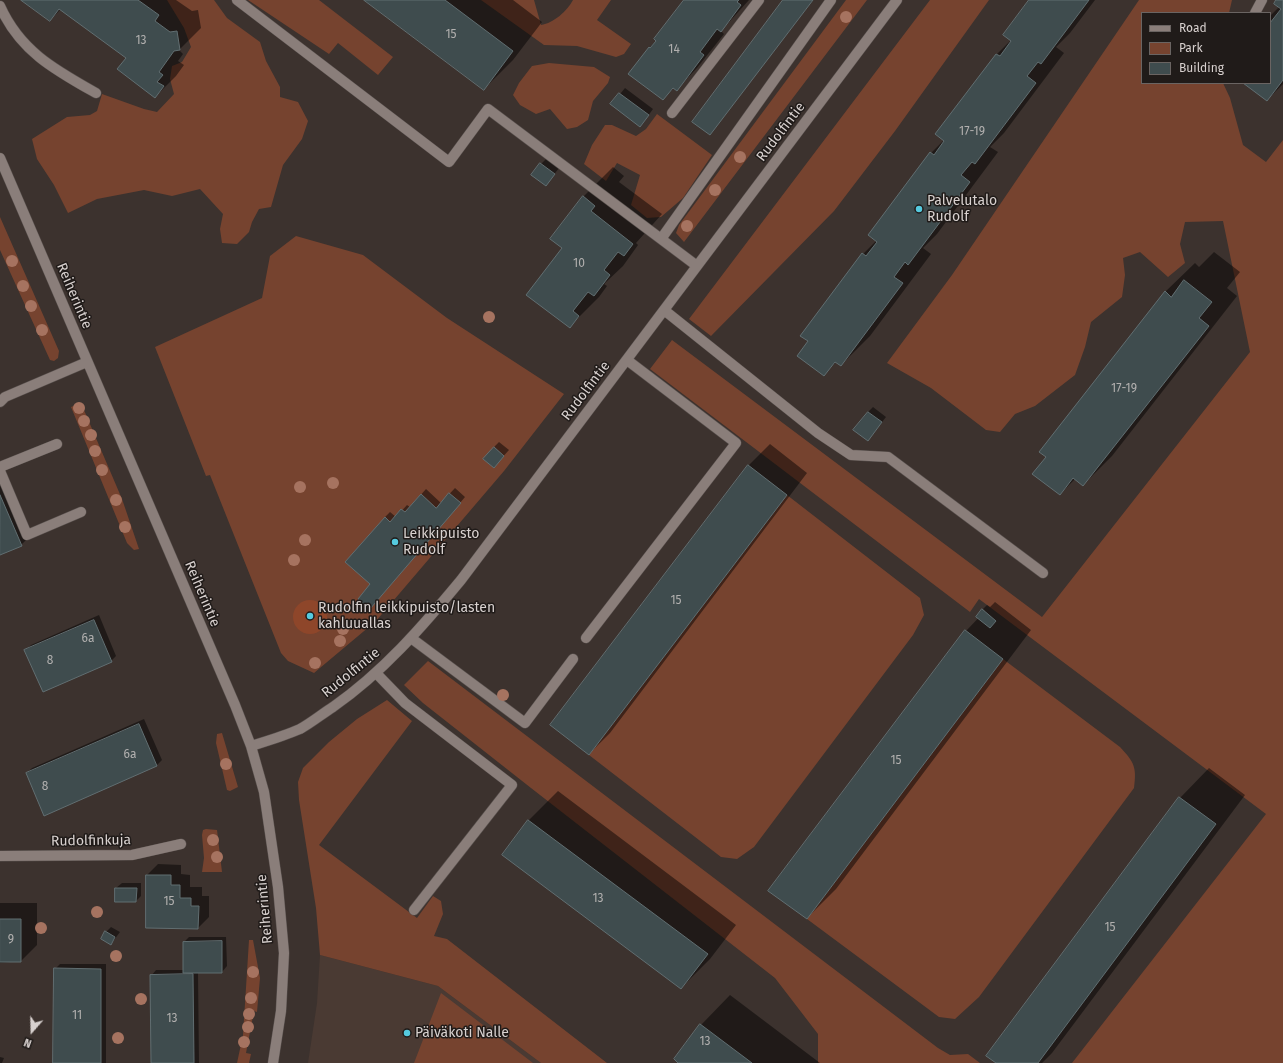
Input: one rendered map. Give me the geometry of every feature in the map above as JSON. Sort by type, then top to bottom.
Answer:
[{"type":"street","points":[[237,0],[449,162],[488,109],[697,266]]},
{"type":"street","points":[[672,113],[759,0]]},
{"type":"street","points":[[661,239],[831,0]]},
{"type":"street","name":"Rudolfintie","points":[[251,746],[300,729],[356,690],[376,673],[411,638],[461,580],[897,0]]},
{"type":"street","points":[[1256,12],[1262,0]]},
{"type":"street","points":[[0,6],[7,21],[25,46],[56,71],[96,93]]},
{"type":"street","name":"Reiherintie","points":[[0,158],[235,705],[251,746],[264,792],[272,837],[284,953],[281,1012],[274,1063]]},
{"type":"street","points":[[664,310],[818,432],[851,455],[888,457],[1043,573]]},
{"type":"street","points":[[586,638],[736,443],[627,360]]},
{"type":"street","points":[[0,402],[5,397],[87,362]]},
{"type":"street","points":[[0,467],[57,444]]},
{"type":"street","points":[[0,471],[28,535],[82,512]]},
{"type":"street","points":[[411,638],[526,723],[573,659]]},
{"type":"street","points":[[376,673],[405,704],[512,785],[414,910]]},
{"type":"street","name":"Rudolfinkuja","points":[[0,856],[132,855],[181,844]]},
{"type":"shaded area","name":"Rudolfin leikkipuisto/lasten kahluuallas","points":[[307,600],[313,600],[322,605],[326,611],[326,623],[322,629],[313,634],[307,634],[298,629],[293,620],[293,614],[298,605]]},
{"type":"shaded area","name":"Päiväkoti Nalle","points":[[320,955],[438,986],[541,1063],[308,1063],[317,1003]]},
{"type":"green space","points":[[167,0],[214,0],[227,18],[260,42],[266,61],[280,87],[280,97],[298,102],[308,121],[302,139],[283,165],[271,207],[259,209],[252,222],[249,232],[237,244],[222,243],[220,229],[223,214],[200,189],[172,196],[144,190],[97,199],[68,213],[54,185],[37,159],[32,139],[67,117],[90,115],[97,111],[102,94],[157,112],[174,94],[170,79],[172,66],[182,62],[191,47],[184,28]]},
{"type":"green space","points":[[248,0],[319,0],[393,57],[378,75],[338,43],[329,54]]},
{"type":"green space","points":[[481,0],[534,0],[541,25],[551,22],[560,16],[573,0],[611,0],[597,20],[631,44],[624,54],[616,57],[577,46],[544,45]]},
{"type":"green space","points":[[846,0],[867,0],[684,242],[676,233],[679,225]]},
{"type":"green space","points":[[930,0],[989,0],[895,131],[834,211],[711,336],[689,319]]},
{"type":"green space","points":[[1139,0],[1232,0],[1229,12],[1141,12],[1141,84],[1223,84],[1230,98],[1243,145],[1266,162],[1283,140],[1283,1063],[1072,1063],[1266,814],[979,599],[970,612],[650,369],[672,340],[1042,617],[1250,352],[1223,221],[1185,222],[1180,244],[1185,263],[1168,277],[1140,252],[1123,258],[1125,275],[1122,297],[1091,322],[1085,347],[1075,375],[1035,406],[1015,414],[1000,432],[986,430],[931,388],[887,363],[952,275]]},
{"type":"green space","points":[[549,63],[594,67],[610,77],[608,83],[593,101],[588,120],[577,127],[567,129],[550,109],[536,114],[520,105],[513,95],[519,83],[532,66]]},
{"type":"green space","points":[[657,114],[712,155],[683,198],[661,217],[647,218],[631,205],[640,175],[617,163],[606,181],[584,164],[592,145],[605,125],[612,125],[636,136],[646,129]]},
{"type":"green space","points":[[0,217],[59,351],[58,358],[54,361],[50,360],[0,250]]},
{"type":"green space","points":[[296,236],[363,255],[447,318],[564,394],[504,471],[376,621],[314,673],[288,661],[281,653],[210,475],[206,476],[155,347],[262,298],[270,256]]},
{"type":"green space","points":[[81,403],[122,499],[139,549],[134,550],[127,543],[71,407]]},
{"type":"green space","points":[[787,495],[920,598],[924,615],[913,635],[754,847],[737,859],[721,857],[589,755]]},
{"type":"green space","points":[[1003,659],[1120,747],[1129,757],[1135,770],[1134,788],[979,997],[955,1019],[939,1017],[807,919]]},
{"type":"green space","points":[[428,661],[938,1048],[950,1055],[968,1054],[980,1063],[818,1063],[818,1034],[775,978],[423,703],[404,685]]},
{"type":"green space","points":[[387,700],[412,721],[319,845],[417,918],[433,896],[441,901],[443,914],[434,936],[447,939],[607,1063],[541,1063],[438,986],[320,955],[316,908],[299,800],[298,782],[303,768],[329,742],[357,719]]},
{"type":"green space","points":[[222,733],[238,787],[230,791],[227,790],[216,743],[217,734]]},
{"type":"green space","points":[[203,830],[217,830],[222,872],[202,872],[204,858],[202,835]]},
{"type":"green space","points":[[249,940],[253,940],[260,978],[257,1012],[254,1011],[246,1053],[251,1054],[249,1063],[237,1063],[243,1035]]},
{"type":"green space","points":[[441,993],[533,1063],[414,1063]]},
{"type":"building","points":[[21,0],[138,0],[159,15],[155,21],[170,32],[177,31],[180,50],[174,51],[159,72],[163,75],[157,82],[164,86],[155,98],[117,69],[126,58],[59,9],[50,21]]},
{"type":"building","points":[[364,0],[445,0],[513,51],[484,90]]},
{"type":"building","points":[[684,0],[739,0],[737,2],[741,5],[721,32],[717,29],[700,52],[704,55],[677,91],[673,88],[663,100],[628,74],[649,47],[650,48],[656,41],[654,39]]},
{"type":"building","points":[[783,0],[813,0],[710,135],[692,122]]},
{"type":"building","name":"Palvelutalo Rudolf","points":[[1029,0],[1089,0],[1041,64],[1038,62],[1027,76],[1036,83],[975,164],[972,162],[961,175],[970,182],[908,265],[905,262],[894,277],[903,283],[841,366],[835,362],[824,376],[797,356],[808,341],[800,336],[862,253],[866,256],[877,242],[868,235],[930,152],[934,155],[944,141],[935,134],[996,54],[1000,56],[1011,41],[1003,35]]},
{"type":"building","points":[[1276,0],[1283,0],[1283,80],[1267,101],[1244,84],[1271,84],[1271,22],[1281,9],[1274,4]]},
{"type":"building","points":[[619,93],[649,115],[640,127],[610,104]]},
{"type":"building","points":[[540,163],[555,174],[546,186],[531,175]]},
{"type":"building","points":[[583,196],[595,206],[591,211],[633,244],[624,256],[618,252],[604,270],[610,275],[594,296],[588,292],[573,311],[579,316],[570,328],[526,295],[562,248],[550,239]]},
{"type":"building","points":[[1184,280],[1212,302],[1199,318],[1209,326],[1083,486],[1073,478],[1060,495],[1032,474],[1046,457],[1039,452],[1165,291],[1171,297]]},
{"type":"building","points":[[868,412],[882,422],[868,441],[853,430]]},
{"type":"building","points":[[494,447],[504,456],[494,468],[483,459]]},
{"type":"building","points":[[748,465],[787,495],[589,755],[550,725]]},
{"type":"building","name":"Leikkipuisto Rudolf","points":[[449,493],[461,503],[370,609],[358,599],[370,584],[345,562],[385,517],[390,522],[401,509],[405,512],[421,494],[436,508]]},
{"type":"building","points":[[0,495],[22,546],[0,555]]},
{"type":"building","points":[[982,609],[996,621],[990,628],[976,617]]},
{"type":"building","points":[[94,620],[112,662],[43,692],[24,650]]},
{"type":"building","points":[[965,630],[1003,659],[807,919],[768,891]]},
{"type":"building","points":[[139,724],[157,766],[44,816],[26,773]]},
{"type":"building","points":[[1179,797],[1216,824],[1038,1063],[996,1063],[986,1056]]},
{"type":"building","points":[[528,820],[708,954],[681,989],[502,855]]},
{"type":"building","points":[[146,875],[171,875],[171,885],[180,885],[180,898],[191,898],[191,906],[199,906],[198,929],[146,928]]},
{"type":"building","points":[[115,888],[137,888],[136,902],[115,902]]},
{"type":"building","points":[[0,919],[21,919],[21,962],[0,962]]},
{"type":"building","points":[[105,931],[115,937],[111,945],[101,939]]},
{"type":"building","points":[[222,941],[222,973],[183,973],[183,942]]},
{"type":"building","points":[[54,968],[101,969],[101,1063],[53,1063]]},
{"type":"building","points":[[193,974],[194,1063],[151,1063],[150,975]]},
{"type":"building","points":[[700,1024],[752,1063],[678,1063],[674,1059]]},
{"type":"place","name":"Palvelutalo Rudolf","points":[[919,209]]},
{"type":"place","name":"Leikkipuisto Rudolf","points":[[395,542]]},
{"type":"place","name":"Rudolfin leikkipuisto/lasten kahluuallas","points":[[310,616]]},
{"type":"place","name":"Päiväkoti Nalle","points":[[407,1033]]}]
